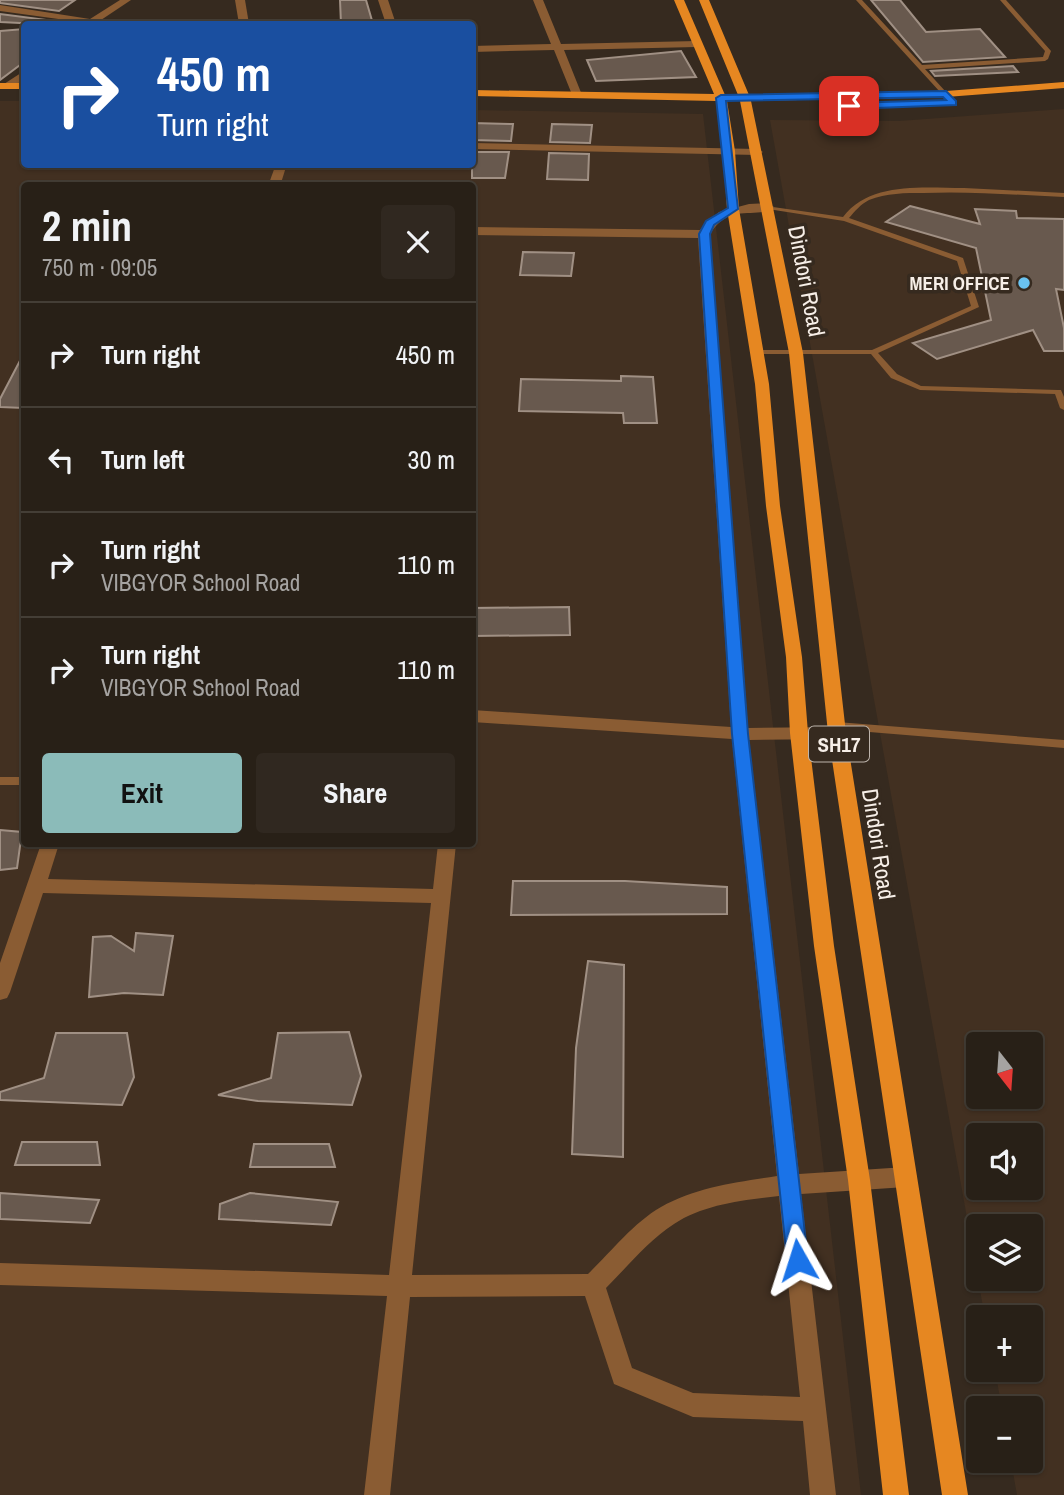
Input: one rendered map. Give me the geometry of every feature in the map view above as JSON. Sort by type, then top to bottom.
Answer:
[{"type":"main road","points":[[679,0],[721,102],[729,151],[733,209],[758,352],[824,946],[859,1180],[896,1495]]},
{"type":"main road","name":"Dindori Road","points":[[704,0],[746,103],[768,207],[782,297],[796,353],[822,622],[837,730],[955,1495]]},
{"type":"main road","points":[[949,99],[1064,85]]},
{"type":"main road","points":[[3,89],[21,86]]},
{"type":"main road","points":[[3,89],[21,93]]},
{"type":"main road","points":[[476,93],[746,103],[1064,94]]},
{"type":"main road","points":[[476,102],[721,102]]},
{"type":"street","points":[[93,21],[125,0]]},
{"type":"street","points":[[240,0],[244,21]]},
{"type":"street","points":[[383,0],[390,21]]},
{"type":"street","points":[[538,0],[577,95]]},
{"type":"street","points":[[0,8],[78,21]]},
{"type":"street","points":[[476,49],[697,44]]},
{"type":"street","points":[[3,89],[21,76]]},
{"type":"street","points":[[476,146],[757,152]]},
{"type":"street","points":[[768,207],[733,209],[710,223],[704,234],[740,734],[823,1495]]},
{"type":"street","points":[[476,231],[704,234]]},
{"type":"street","points":[[476,716],[740,734],[837,730]]},
{"type":"street","points":[[0,992],[49,847]]},
{"type":"street","points":[[377,1495],[447,847]]},
{"type":"street","points":[[35,886],[442,896]]},
{"type":"street","points":[[0,1274],[400,1286],[593,1285],[668,1215],[713,1198],[789,1185],[906,1177]]},
{"type":"street","points":[[593,1285],[623,1376],[693,1405],[814,1409]]},
{"type":"lane","points":[[859,0],[949,99]]},
{"type":"lane","points":[[922,67],[1045,59],[1048,51],[1003,0]]},
{"type":"lane","points":[[845,219],[854,207],[871,197],[899,191],[1064,195]]},
{"type":"lane","points":[[758,352],[873,352],[975,307],[960,260],[845,219],[768,207]]},
{"type":"lane","points":[[873,352],[894,376],[920,388],[1061,392],[1064,408]]},
{"type":"lane","points":[[837,730],[1064,744]]},
{"type":"lane","points":[[0,781],[21,781]]},
{"type":"shaded area","points":[[0,101],[21,101],[21,168],[476,168],[476,110],[703,114],[861,1495],[0,1495]]},
{"type":"shaded area","points":[[1064,109],[1064,1495],[1017,1495],[1013,1473],[1043,1473],[1043,1396],[1000,1396],[997,1382],[1043,1382],[1043,1305],[983,1305],[980,1291],[1043,1291],[1043,1214],[966,1214],[770,120],[899,121]]},
{"type":"building","points":[[0,0],[75,0],[59,11],[0,3]]},
{"type":"building","points":[[340,0],[366,0],[372,21],[341,21]]},
{"type":"building","points":[[871,0],[900,0],[926,32],[980,29],[1005,57],[923,62]]},
{"type":"building","points":[[0,14],[47,20],[21,23],[0,22]]},
{"type":"building","points":[[21,29],[21,64],[0,80],[0,31]]},
{"type":"building","points":[[681,51],[696,77],[596,81],[587,60]]},
{"type":"building","points":[[1013,66],[1018,72],[935,76],[931,71]]},
{"type":"building","points":[[476,123],[513,124],[511,141],[476,140]]},
{"type":"building","points":[[552,124],[592,125],[590,143],[550,142]]},
{"type":"building","points":[[476,152],[509,152],[505,178],[472,178],[472,168],[476,168]]},
{"type":"building","points":[[549,153],[589,154],[588,180],[547,179]]},
{"type":"building","name":"MERI OFFICE","points":[[910,206],[980,224],[975,209],[1016,211],[1017,218],[1064,219],[1064,290],[1056,289],[1064,328],[1064,351],[1044,351],[1033,330],[937,359],[913,343],[991,320],[976,248],[886,222]]},
{"type":"building","points":[[523,252],[574,253],[571,276],[520,275]]},
{"type":"building","points":[[21,359],[21,408],[0,407],[0,399]]},
{"type":"building","points":[[621,376],[653,377],[657,423],[624,423],[623,413],[519,411],[521,379],[621,381]]},
{"type":"building","points":[[569,607],[570,635],[476,636],[476,608]]},
{"type":"building","points":[[0,830],[21,832],[17,868],[0,870]]},
{"type":"building","points":[[513,881],[625,881],[727,887],[727,914],[511,915]]},
{"type":"building","points":[[136,933],[173,936],[163,995],[124,993],[89,997],[93,937],[111,936],[134,951]]},
{"type":"building","points":[[588,961],[624,965],[623,1157],[572,1154],[576,1048]]},
{"type":"building","points":[[349,1032],[361,1076],[352,1105],[258,1101],[218,1095],[271,1078],[278,1033]]},
{"type":"building","points":[[56,1033],[127,1033],[134,1077],[122,1105],[0,1100],[0,1092],[44,1078]]},
{"type":"building","points":[[22,1142],[97,1142],[100,1165],[15,1165]]},
{"type":"building","points":[[254,1144],[329,1144],[335,1167],[250,1167]]},
{"type":"building","points":[[0,1193],[99,1200],[90,1223],[0,1219]]},
{"type":"building","points":[[250,1193],[338,1202],[331,1225],[219,1219],[220,1204]]},
{"type":"place","name":"MERI OFFICE","points":[[1024,283]]},
{"type":"route","points":[[798,1260],[740,734],[704,234],[710,223],[733,209],[729,151],[721,98],[794,99],[946,94],[953,103],[849,106]]}]
